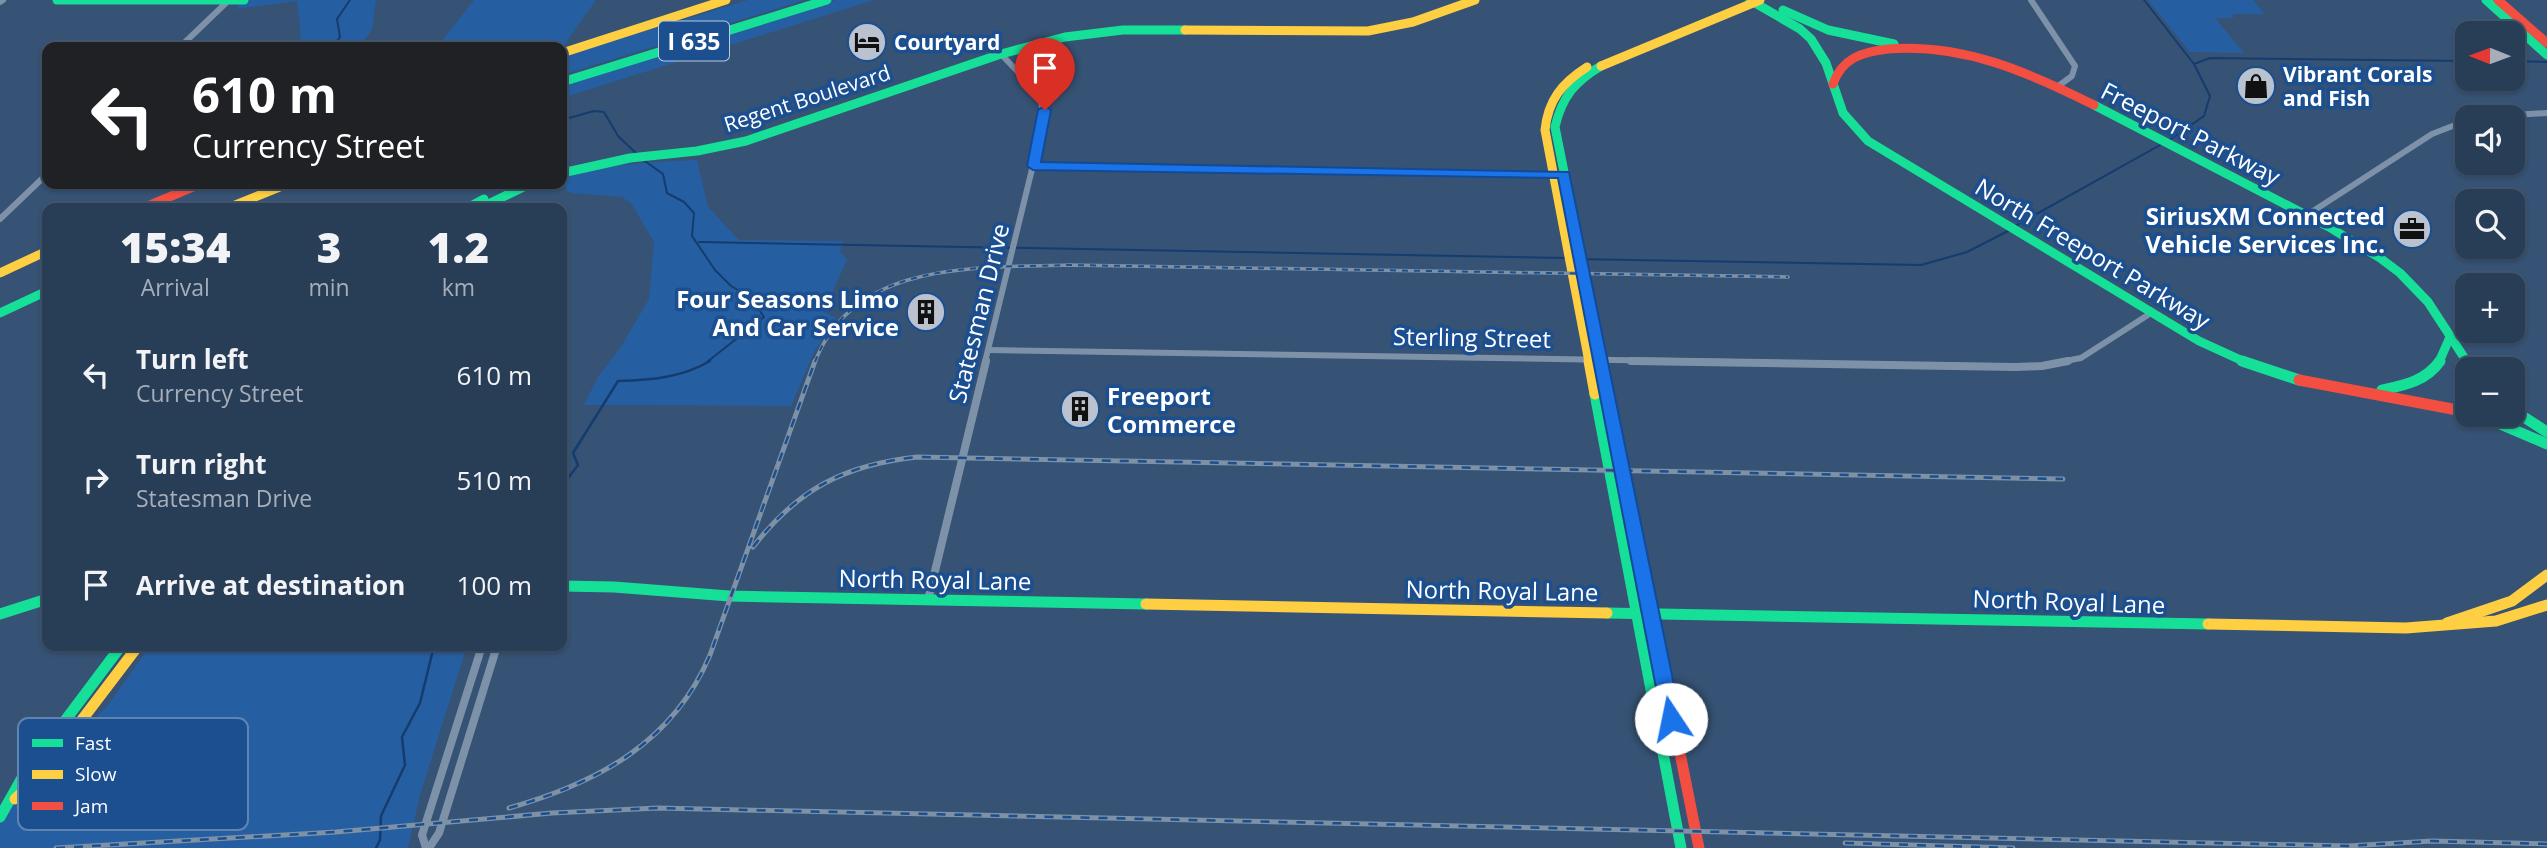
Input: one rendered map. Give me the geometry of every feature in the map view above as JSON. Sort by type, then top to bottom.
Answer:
[{"type":"main road","points":[[57,0],[244,0]]},
{"type":"main road","name":"I 635","points":[[567,52],[725,0]]},
{"type":"main road","name":"I 635","points":[[567,80],[827,0]]},
{"type":"main road","name":"Regent Boulevard","points":[[567,166],[667,151],[746,135],[1048,34],[1113,25],[1375,25],[1458,0]]},
{"type":"main road","name":"Regent Boulevard","points":[[999,52],[1065,37],[1123,30],[1363,31],[1413,22],[1475,0]]},
{"type":"main road","points":[[1681,848],[1636,614],[1594,358],[1559,174],[1545,119],[1549,100],[1557,88],[1590,65],[1742,0]]},
{"type":"main road","points":[[2486,0],[2547,55]]},
{"type":"main road","points":[[2498,0],[2547,43]]},
{"type":"main road","points":[[1559,174],[1556,115],[1559,104],[1573,85],[1600,67],[1757,1],[1828,30],[1914,47]]},
{"type":"main road","points":[[1757,1],[1811,39],[1822,54],[1833,84]]},
{"type":"main road","points":[[1833,84],[1839,66],[1850,57],[1883,49],[1914,47]]},
{"type":"main road","name":"Freeport Parkway","points":[[1914,47],[1940,48],[2018,67],[2359,244],[2400,273],[2434,309],[2449,337]]},
{"type":"main road","name":"North Freeport Parkway","points":[[1833,84],[1843,113],[1868,141],[2151,313],[2226,355],[2271,372],[2314,384],[2373,391]]},
{"type":"main road","name":"Regent Boulevard","points":[[567,171],[584,163]]},
{"type":"main road","points":[[155,203],[188,189]]},
{"type":"main road","points":[[240,203],[275,189]]},
{"type":"main road","points":[[477,203],[505,189]]},
{"type":"main road","points":[[490,203],[520,189]]},
{"type":"main road","points":[[0,273],[42,253]]},
{"type":"main road","points":[[0,313],[42,293]]},
{"type":"main road","points":[[2449,337],[2463,357]]},
{"type":"main road","points":[[2373,391],[2414,383],[2433,373],[2444,360],[2449,337]]},
{"type":"main road","points":[[1594,358],[1652,615],[1699,848]]},
{"type":"main road","points":[[2373,391],[2455,409]]},
{"type":"main road","points":[[2525,418],[2547,432]]},
{"type":"main road","points":[[2507,427],[2547,444]]},
{"type":"main road","name":"North Royal Lane","points":[[2442,625],[2511,604],[2545,579]]},
{"type":"main road","name":"North Royal Lane","points":[[567,586],[729,596],[2281,627],[2406,628],[2468,625],[2531,613],[2547,605]]},
{"type":"main road","points":[[0,614],[42,601]]},
{"type":"main road","points":[[68,718],[117,651]]},
{"type":"main road","points":[[83,718],[134,651]]},
{"type":"main road","points":[[1663,755],[1679,755]]},
{"type":"main road","points":[[11,803],[18,788]]},
{"type":"main road","points":[[0,817],[18,797]]},
{"type":"street","points":[[2031,0],[2075,66],[2072,76],[2057,87]]},
{"type":"street","points":[[185,42],[229,1]]},
{"type":"street","name":"Statesman Drive","points":[[928,600],[1044,120],[1043,103],[1030,82],[999,52]]},
{"type":"street","points":[[2525,114],[2547,113]]},
{"type":"street","points":[[2306,216],[2432,134],[2455,125]]},
{"type":"street","points":[[1033,166],[1559,174]]},
{"type":"street","points":[[0,219],[42,179]]},
{"type":"street","name":"Sterling Street","points":[[989,350],[1594,358],[1966,367],[2042,366],[2081,358],[2151,313]]},
{"type":"street","points":[[427,848],[422,835],[480,651]]},
{"type":"street","points":[[427,848],[439,833],[496,651]]},
{"type":"street","points":[[447,756],[466,753]]},
{"type":"shaded area","points":[[241,0],[376,0],[372,30],[363,42],[298,42],[301,37],[297,1],[236,9]]},
{"type":"shaded area","points":[[474,0],[596,0],[566,42],[441,42]]},
{"type":"shaded area","points":[[748,0],[805,0],[567,73],[567,54]]},
{"type":"shaded area","points":[[836,0],[874,0],[567,96],[567,82]]},
{"type":"shaded area","points":[[2148,0],[2253,0],[2265,14],[2233,14],[2233,18],[2215,18],[2244,53],[2190,52]]},
{"type":"shaded area","points":[[697,160],[708,207],[739,240],[843,241],[840,251],[847,260],[823,312],[837,318],[814,352],[791,406],[584,405],[598,377],[620,348],[649,299],[654,242],[631,203],[622,197],[572,193],[566,189],[567,178],[590,170]]},
{"type":"shaded area","points":[[146,651],[465,651],[420,795],[408,848],[0,848],[0,818],[18,799],[18,830],[248,830],[248,718],[96,718]]},
{"type":"waterway","points":[[336,42],[340,37],[337,19],[350,0]]},
{"type":"waterway","points":[[2144,0],[2194,64]]},
{"type":"waterway","points":[[2194,64],[2210,58],[2455,61]]},
{"type":"waterway","points":[[2525,61],[2547,62]]},
{"type":"waterway","points":[[2168,141],[2204,116],[2210,96],[2194,64]]},
{"type":"waterway","points":[[567,119],[594,111],[604,112],[618,136],[637,154]]},
{"type":"waterway","points":[[2015,226],[2162,144]]},
{"type":"waterway","points":[[642,159],[663,174],[667,193],[684,202],[694,213],[692,236],[715,270],[731,286],[750,297],[764,317],[707,362]]},
{"type":"waterway","points":[[1573,259],[1921,265],[1967,252],[2010,230]]},
{"type":"waterway","points":[[699,242],[1566,258]]},
{"type":"waterway","points":[[567,479],[578,465],[573,453],[618,381],[677,375],[710,361]]},
{"type":"waterway","points":[[376,848],[380,840],[381,816],[405,765],[402,737],[420,703],[433,651]]},
{"type":"railway","points":[[815,362],[833,328],[858,304],[889,287],[923,276],[959,270],[1069,265],[1788,277]]},
{"type":"railway","points":[[509,808],[572,786],[629,755],[675,713],[694,686],[710,655],[815,361]]},
{"type":"railway","points":[[753,547],[787,510],[824,483],[867,466],[917,457],[2063,479]]},
{"type":"railway","points":[[56,848],[336,832],[552,813],[658,808],[2348,846],[2432,841],[2547,844]]},
{"type":"railway","points":[[1845,843],[2013,848]]},
{"type":"traffic: fast","points":[[57,0],[244,0]]},
{"type":"traffic: fast","points":[[567,80],[827,0]]},
{"type":"traffic: fast","points":[[1750,0],[1800,29],[1811,39],[1826,63],[1843,113],[1868,141],[2199,341],[2249,364],[2299,380]]},
{"type":"traffic: fast","points":[[2486,0],[2547,55]]},
{"type":"traffic: fast","points":[[1783,10],[1828,30],[1894,44]]},
{"type":"traffic: fast","points":[[567,172],[630,158],[697,151],[746,141],[1001,54],[1065,37],[1123,30],[1185,30]]},
{"type":"traffic: fast","points":[[1601,66],[1569,90],[1555,127],[1661,658]]},
{"type":"traffic: fast","points":[[2094,105],[2329,227],[2380,258],[2400,273],[2428,302],[2463,357]]},
{"type":"traffic: fast","points":[[490,203],[520,189]]},
{"type":"traffic: fast","points":[[476,203],[484,199]]},
{"type":"traffic: fast","points":[[0,313],[42,293]]},
{"type":"traffic: fast","points":[[2382,390],[2417,381],[2434,370],[2450,337]]},
{"type":"traffic: fast","points":[[1595,394],[1681,848]]},
{"type":"traffic: fast","points":[[2525,418],[2547,432]]},
{"type":"traffic: fast","points":[[2507,427],[2547,444]]},
{"type":"traffic: fast","points":[[567,586],[729,596],[1146,604]]},
{"type":"traffic: fast","points":[[0,614],[42,601]]},
{"type":"traffic: fast","points":[[1607,613],[2208,624]]},
{"type":"traffic: fast","points":[[67,718],[117,651]]},
{"type":"traffic: fast","points":[[0,817],[18,785]]},
{"type":"traffic: slow","points":[[567,51],[726,0]]},
{"type":"traffic: slow","points":[[1185,30],[1368,31],[1413,22],[1475,0]]},
{"type":"traffic: slow","points":[[1601,66],[1760,0]]},
{"type":"traffic: slow","points":[[1587,67],[1556,92],[1548,109],[1545,130],[1595,394]]},
{"type":"traffic: slow","points":[[240,203],[275,189]]},
{"type":"traffic: slow","points":[[0,273],[42,253]]},
{"type":"traffic: slow","points":[[2447,623],[2512,601],[2547,575]]},
{"type":"traffic: slow","points":[[1146,604],[1607,613]]},
{"type":"traffic: slow","points":[[2208,624],[2406,628],[2496,621],[2547,605]]},
{"type":"traffic: slow","points":[[83,718],[134,651]]},
{"type":"traffic: slow","points":[[15,799],[18,796]]},
{"type":"traffic: jam","points":[[2498,0],[2547,43]]},
{"type":"traffic: jam","points":[[1833,84],[1844,63],[1856,55],[1880,50],[1937,49],[1964,53],[2017,69],[2094,105]]},
{"type":"traffic: jam","points":[[155,203],[188,189]]},
{"type":"traffic: jam","points":[[2299,380],[2455,410]]},
{"type":"traffic: jam","points":[[1661,658],[1699,848]]},
{"type":"place","name":"Courtyard","points":[[867,42]]},
{"type":"place","name":"Vibrant Corals and Fish","points":[[2256,86]]},
{"type":"place","name":"SiriusXM Connected Vehicle Services Inc.","points":[[2412,229]]},
{"type":"place","name":"Four Seasons Limo And Car Service","points":[[926,312]]},
{"type":"place","name":"Freeport Commerce","points":[[1080,409]]},
{"type":"route","points":[[1045,110],[1033,166],[1564,174],[1671,719]]}]
